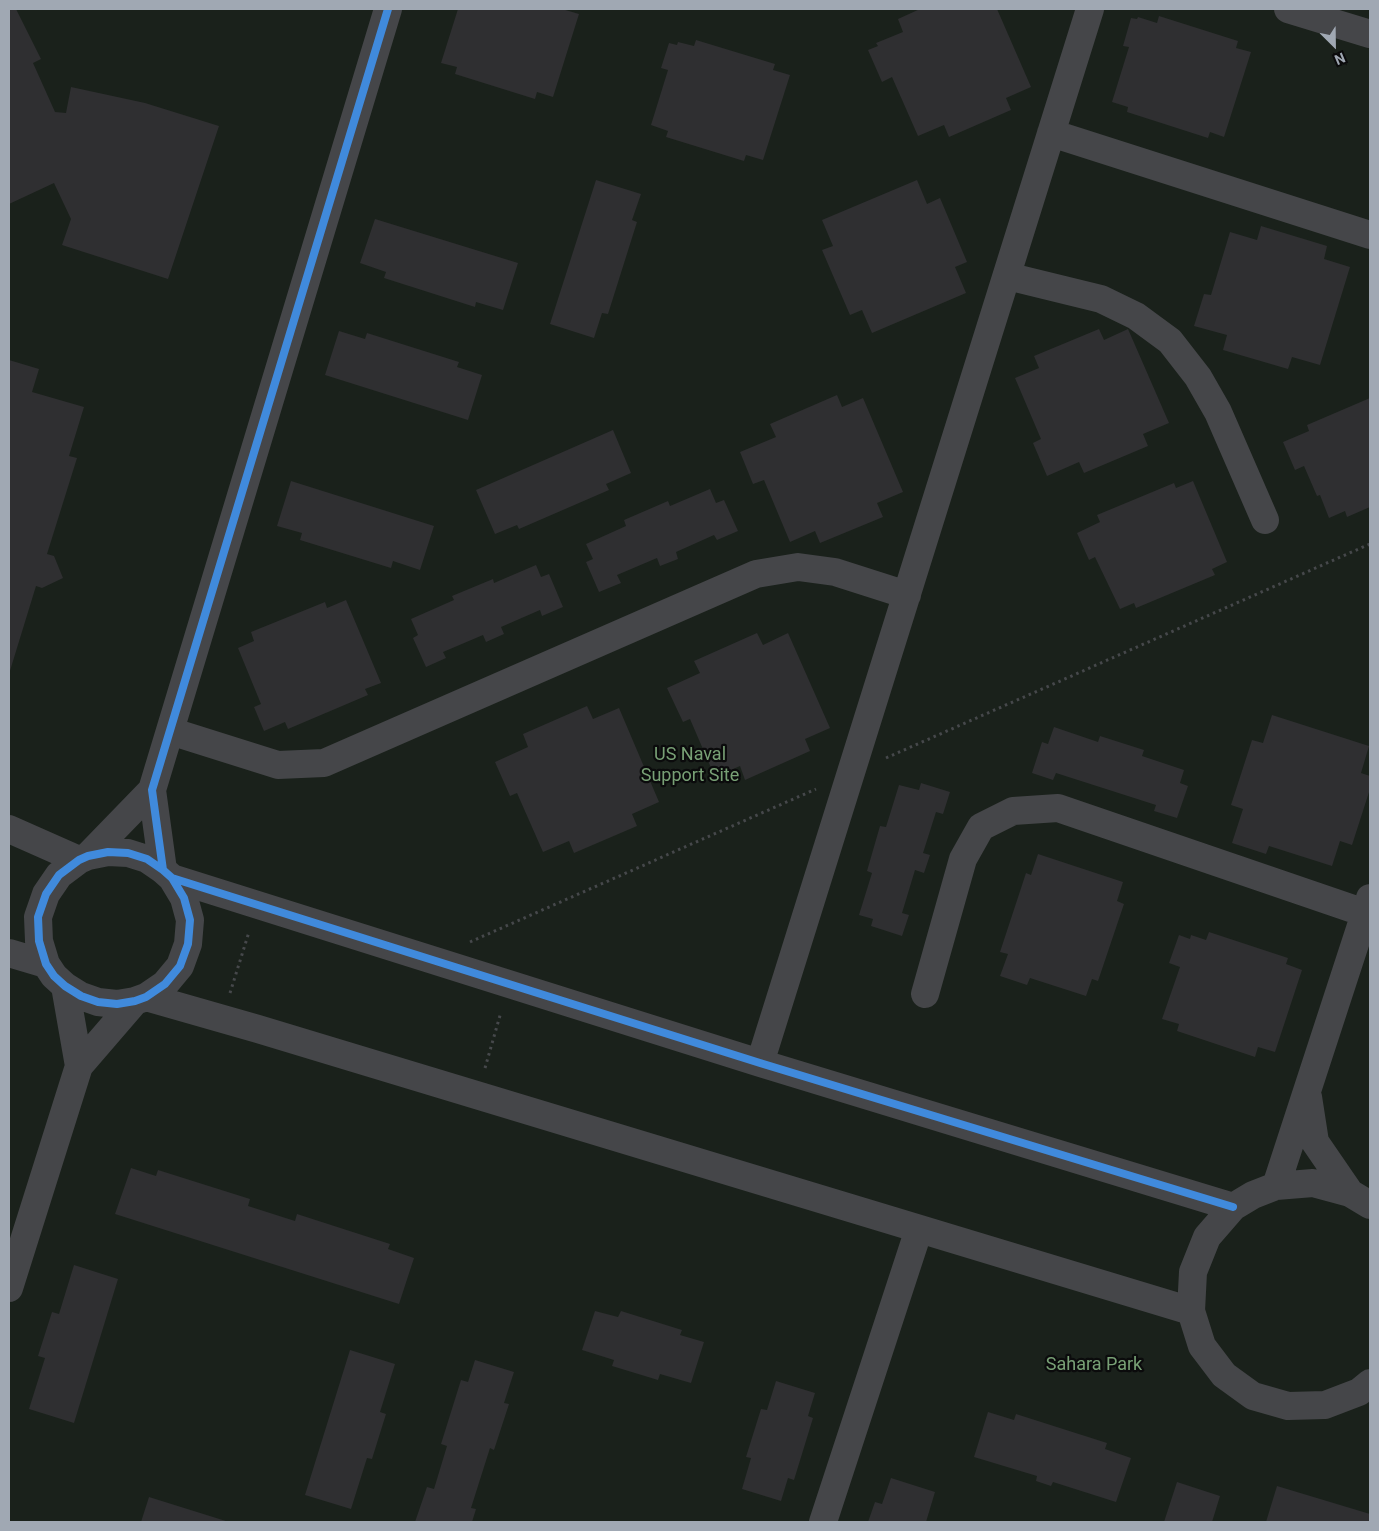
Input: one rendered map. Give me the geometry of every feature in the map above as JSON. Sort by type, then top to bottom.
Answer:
[{"type":"street","points":[[9,1288],[79,1066],[141,999],[165,984],[180,966],[188,944],[190,920],[184,898],[168,874],[152,790],[388,9]]},
{"type":"street","points":[[760,1063],[1090,9]]},
{"type":"street","points":[[1288,9],[1370,34]]},
{"type":"street","points":[[1051,133],[1370,234]]},
{"type":"street","points":[[1007,276],[1101,300],[1136,316],[1170,341],[1198,376],[1218,412],[1265,520]]},
{"type":"street","points":[[170,731],[278,765],[324,763],[756,574],[798,567],[835,572],[907,595]]},
{"type":"street","points":[[152,790],[84,858],[60,874],[46,894],[43,902],[38,917],[39,941],[46,964],[54,976],[81,996],[98,1002],[117,1004],[141,999],[258,1029],[1192,1311]]},
{"type":"street","points":[[925,994],[963,859],[980,827],[1013,811],[1058,808],[1368,906],[1276,1186]]},
{"type":"street","points":[[9,829],[84,858],[108,852],[128,853],[147,859],[168,874],[257,906],[1233,1208]]},
{"type":"street","points":[[9,953],[46,964]]},
{"type":"street","points":[[65,986],[79,1066]]},
{"type":"street","points":[[1307,1090],[1315,1142],[1360,1199]]},
{"type":"street","points":[[1360,1199],[1313,1183],[1276,1186],[1253,1195],[1233,1208],[1207,1237],[1193,1272],[1192,1311],[1202,1346],[1224,1375],[1253,1396],[1288,1406],[1325,1405],[1366,1387]]},
{"type":"street","points":[[823,1522],[919,1229]]},
{"type":"path","points":[[430,960],[1370,544]]},
{"type":"path","points":[[221,1020],[257,906]]},
{"type":"path","points":[[477,1095],[509,984]]},
{"type":"green space","name":"US Naval Support Site","points":[[9,9],[1370,9],[1370,1522],[9,1522]]},
{"type":"building","points":[[9,9],[16,9],[41,59],[33,63],[55,112],[66,113],[71,87],[145,103],[219,126],[168,279],[62,245],[71,219],[54,183],[9,204]]},
{"type":"building","points":[[458,9],[562,9],[579,14],[553,97],[537,92],[535,99],[455,74],[457,67],[441,63]]},
{"type":"building","points":[[920,9],[997,9],[1031,87],[1006,98],[1011,110],[949,137],[944,125],[918,136],[892,77],[882,82],[868,50],[878,46],[876,43],[903,32],[898,19]]},
{"type":"building","points":[[1159,16],[1238,41],[1236,48],[1251,52],[1224,137],[1210,132],[1208,138],[1127,112],[1128,107],[1112,102],[1129,47],[1123,46],[1131,18],[1137,19],[1138,17],[1157,23]]},
{"type":"building","points":[[696,40],[775,64],[773,70],[790,75],[763,160],[746,155],[744,161],[666,137],[668,131],[651,125],[668,70],[661,68],[669,43],[677,45],[678,42],[694,46]]},
{"type":"building","points":[[596,180],[641,194],[632,220],[637,222],[608,314],[602,313],[594,338],[550,324]]},
{"type":"building","points":[[917,180],[927,204],[940,198],[967,262],[955,267],[966,293],[872,333],[862,310],[850,315],[822,250],[833,246],[822,220]]},
{"type":"building","points":[[375,219],[518,263],[503,310],[476,302],[475,307],[384,278],[386,272],[360,263]]},
{"type":"building","points":[[1261,226],[1327,246],[1324,259],[1350,267],[1320,365],[1292,357],[1288,369],[1223,350],[1227,335],[1194,326],[1204,294],[1211,295],[1230,232],[1257,240]]},
{"type":"building","points":[[1099,329],[1104,340],[1128,329],[1169,423],[1143,434],[1148,446],[1084,473],[1079,462],[1047,476],[1033,443],[1041,439],[1015,378],[1039,368],[1034,356]]},
{"type":"building","points":[[339,331],[365,339],[367,333],[459,362],[457,367],[482,375],[468,420],[325,375]]},
{"type":"building","points":[[9,360],[39,369],[32,392],[84,407],[69,456],[77,458],[47,554],[54,556],[63,578],[42,588],[36,586],[9,674]]},
{"type":"building","points":[[837,395],[842,407],[863,398],[903,492],[877,503],[883,517],[820,543],[815,531],[790,542],[764,480],[753,484],[740,452],[776,437],[770,424]]},
{"type":"building","points":[[1370,398],[1370,507],[1347,517],[1345,511],[1329,518],[1320,495],[1317,496],[1304,466],[1295,470],[1283,442],[1309,431],[1307,425]]},
{"type":"building","points":[[613,430],[631,473],[606,484],[609,490],[519,529],[517,525],[495,534],[476,490]]},
{"type":"building","points":[[291,481],[434,526],[420,570],[393,561],[391,568],[300,540],[302,533],[277,526]]},
{"type":"building","points":[[1193,481],[1227,562],[1212,569],[1215,575],[1136,608],[1134,603],[1120,609],[1095,557],[1089,560],[1077,533],[1100,522],[1097,515],[1174,483],[1176,488]]},
{"type":"building","points":[[710,489],[716,503],[724,500],[738,531],[717,540],[714,535],[676,552],[678,559],[660,566],[657,558],[617,575],[621,583],[599,592],[586,562],[593,559],[586,544],[626,526],[624,520],[668,501],[670,506]]},
{"type":"building","points":[[536,565],[541,577],[549,574],[563,607],[542,616],[540,610],[501,627],[504,634],[486,642],[483,635],[443,652],[446,658],[426,667],[413,638],[418,635],[411,619],[454,600],[452,596],[493,579],[494,583]]},
{"type":"building","points":[[346,600],[381,683],[365,689],[368,695],[288,729],[285,722],[264,731],[254,707],[261,704],[238,648],[254,641],[251,632],[325,602],[327,608]]},
{"type":"building","points":[[757,633],[763,645],[788,633],[830,728],[805,739],[810,751],[745,780],[740,766],[715,777],[690,719],[683,722],[667,688],[700,673],[694,661]]},
{"type":"building","points":[[587,706],[593,719],[619,708],[659,802],[632,814],[637,826],[574,853],[569,841],[543,852],[517,793],[510,796],[495,762],[528,747],[523,734]]},
{"type":"building","points":[[1272,715],[1369,746],[1361,773],[1370,776],[1370,789],[1352,845],[1340,841],[1332,866],[1269,846],[1266,854],[1232,843],[1243,809],[1231,805],[1252,740],[1263,743]]},
{"type":"building","points":[[1054,727],[1098,742],[1100,736],[1144,750],[1142,756],[1184,770],[1180,783],[1188,786],[1177,818],[1154,811],[1156,805],[1056,773],[1053,780],[1032,773],[1042,742],[1048,744]]},
{"type":"building","points":[[921,783],[950,792],[943,814],[936,812],[923,853],[930,855],[924,873],[915,870],[902,913],[909,915],[902,936],[871,926],[873,919],[859,915],[872,873],[867,871],[880,826],[886,827],[899,785],[919,790]]},
{"type":"building","points":[[1038,854],[1123,882],[1117,901],[1124,904],[1098,981],[1092,979],[1086,996],[1030,978],[1027,985],[1000,976],[1008,954],[1000,952],[1026,873],[1031,875]]},
{"type":"building","points":[[1209,932],[1288,958],[1286,964],[1302,970],[1275,1052],[1258,1047],[1255,1057],[1177,1031],[1179,1024],[1162,1019],[1180,967],[1169,963],[1179,935],[1190,939],[1191,935],[1206,940]]},
{"type":"building","points":[[131,1168],[156,1176],[158,1170],[250,1199],[248,1206],[295,1221],[297,1214],[390,1244],[388,1249],[414,1258],[399,1304],[115,1214]]},
{"type":"building","points":[[74,1265],[118,1279],[74,1423],[29,1409],[45,1358],[38,1356],[52,1312],[59,1314]]},
{"type":"building","points":[[595,1311],[618,1317],[621,1311],[682,1330],[680,1335],[704,1342],[691,1383],[660,1374],[658,1380],[612,1366],[614,1360],[582,1350]]},
{"type":"building","points":[[350,1350],[395,1364],[380,1412],[386,1414],[372,1459],[367,1458],[351,1509],[305,1495]]},
{"type":"building","points":[[475,1360],[514,1372],[504,1403],[509,1404],[494,1450],[490,1448],[471,1508],[476,1509],[472,1522],[415,1522],[427,1487],[434,1489],[447,1446],[441,1444],[461,1380],[468,1382]]},
{"type":"building","points":[[776,1381],[815,1393],[808,1416],[813,1418],[794,1480],[788,1478],[781,1501],[742,1489],[751,1458],[746,1457],[761,1409],[767,1410]]},
{"type":"building","points":[[988,1412],[1014,1420],[1016,1414],[1107,1443],[1105,1449],[1131,1458],[1116,1502],[1053,1482],[1051,1486],[1036,1481],[1037,1476],[974,1457]]},
{"type":"building","points":[[891,1478],[935,1492],[926,1522],[868,1522],[875,1502],[882,1504]]},
{"type":"building","points":[[1177,1482],[1220,1496],[1212,1522],[1164,1522]]},
{"type":"building","points":[[1277,1486],[1370,1514],[1370,1522],[1266,1522]]},
{"type":"building","points":[[149,1497],[229,1522],[141,1522]]},
{"type":"cycle path","points":[[163,870],[147,859],[128,853],[108,852],[79,860],[59,875],[46,894],[38,917],[39,941],[46,964],[54,976],[81,996],[98,1002],[117,1004],[135,1001],[146,997],[165,984],[180,966],[188,944],[190,920],[184,898],[172,878],[163,870],[152,790],[388,9]]},
{"type":"cycle path","points":[[172,878],[760,1063],[1233,1207]]},
{"type":"park label","name":"Sahara Park","points":[[1094,1365]]}]
